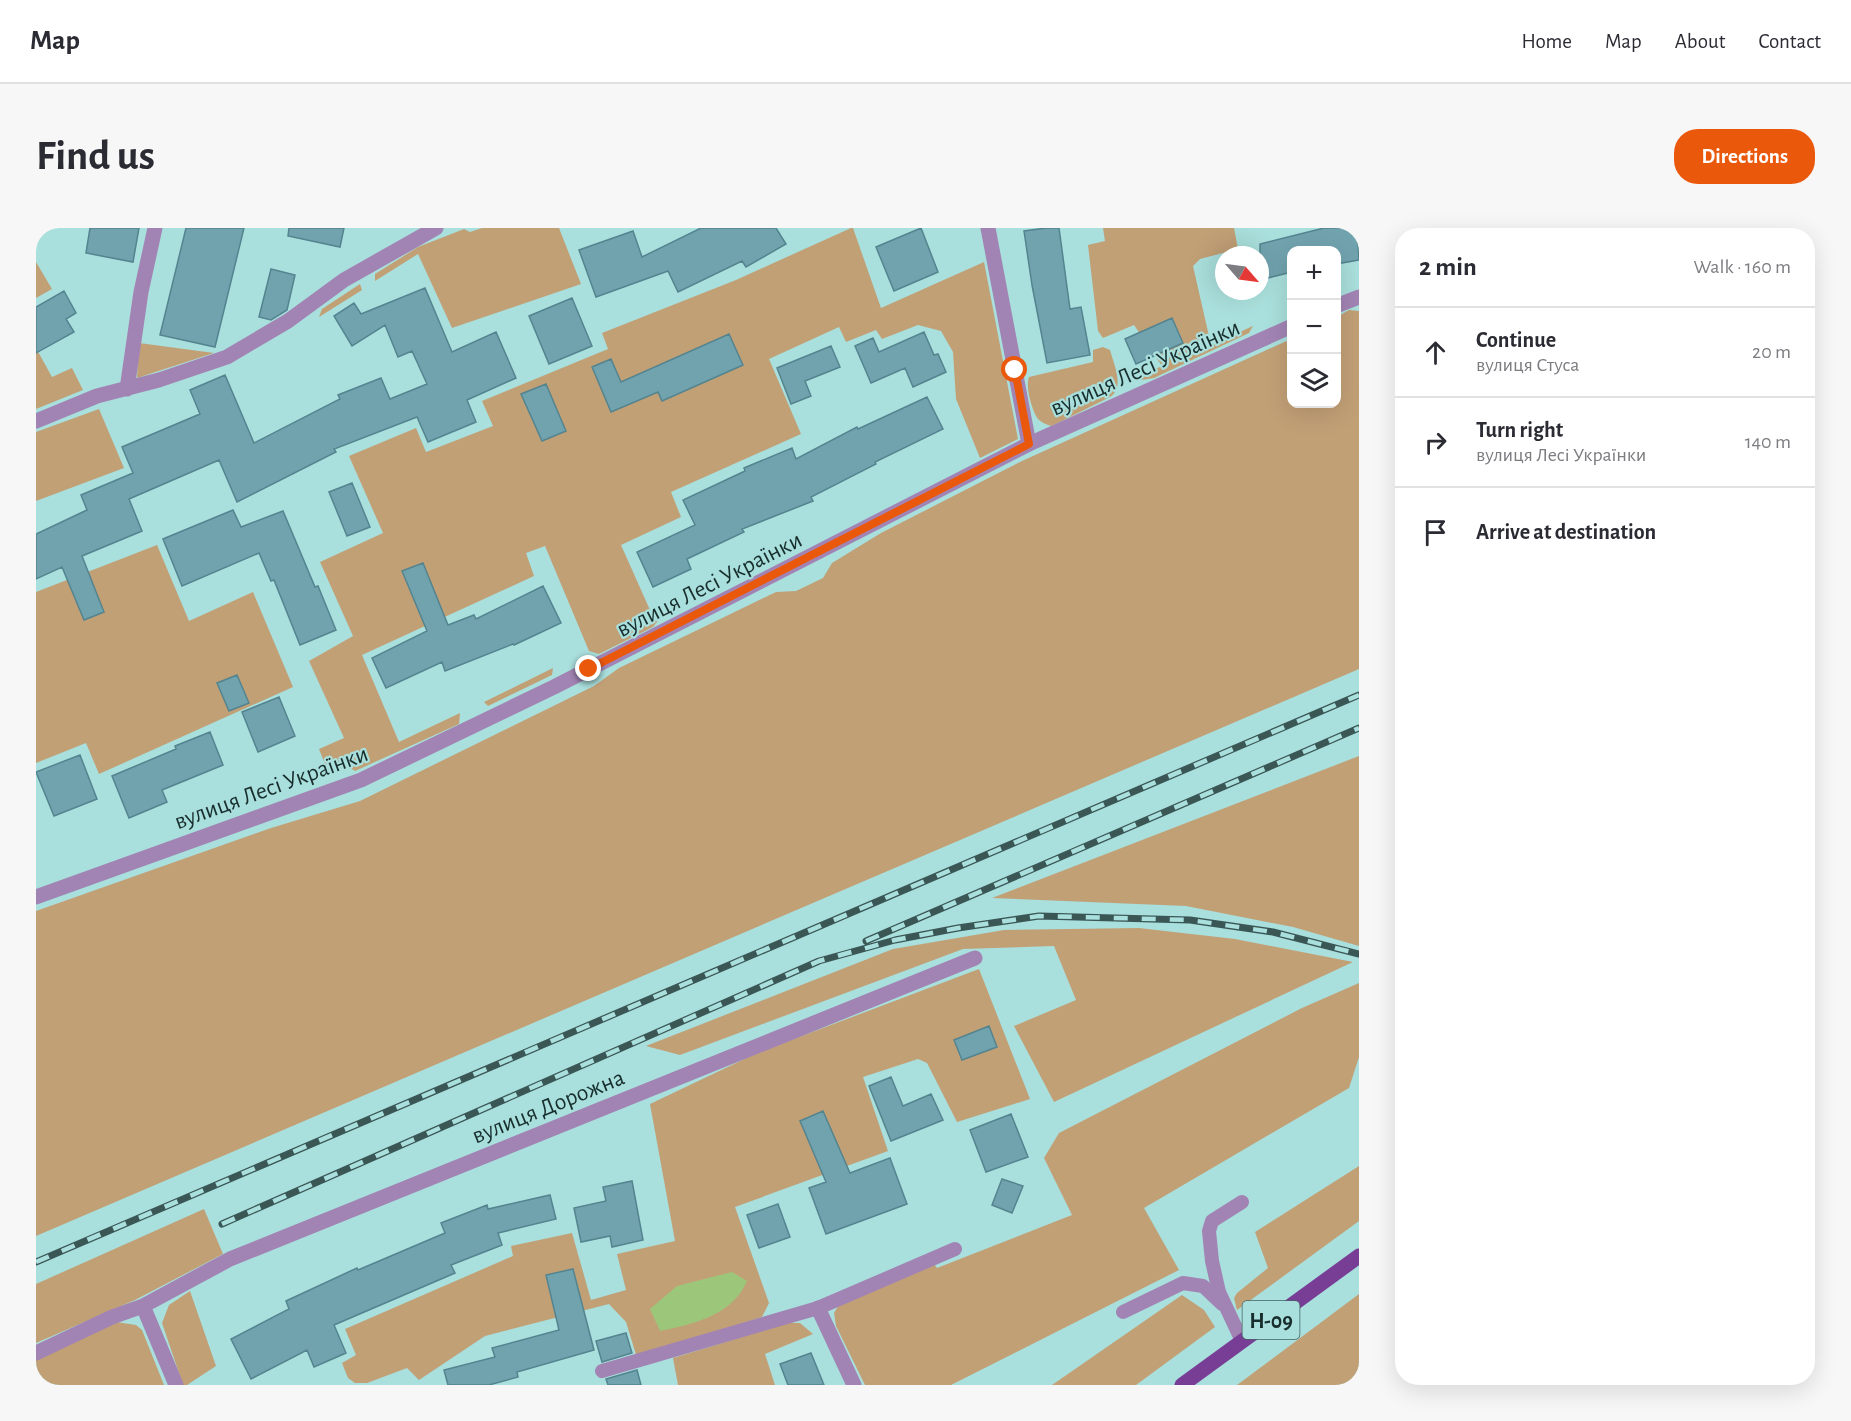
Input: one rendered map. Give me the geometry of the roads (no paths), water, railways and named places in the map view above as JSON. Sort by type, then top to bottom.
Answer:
[{"type":"main road","name":"Н-09","points":[[1182,1385],[1359,1256]]},
{"type":"street","points":[[127,389],[141,292],[155,228]]},
{"type":"street","points":[[36,421],[97,396],[159,380],[227,357],[288,321],[344,280],[436,228]]},
{"type":"street","points":[[988,228],[1029,444]]},
{"type":"street","points":[[1341,304],[1359,297]]},
{"type":"street","name":"вулиця Лесі Українки","points":[[36,897],[362,780],[554,687],[1029,444],[1287,328]]},
{"type":"street","name":"вулиця Дорожна","points":[[36,1353],[112,1317],[143,1306],[230,1259],[975,958]]},
{"type":"street","points":[[143,1306],[176,1385]]},
{"type":"street","points":[[818,1308],[854,1385]]},
{"type":"lane","points":[[1242,1202],[1212,1221],[1209,1231],[1212,1261],[1219,1292],[1242,1341]]},
{"type":"lane","points":[[602,1371],[818,1308],[955,1249]]},
{"type":"lane","points":[[1123,1312],[1183,1283],[1203,1286],[1228,1310]]},
{"type":"railway","points":[[36,1262],[1359,695]]},
{"type":"railway","points":[[866,941],[1359,728]]},
{"type":"railway","points":[[222,1224],[819,961],[895,940],[1039,916],[1190,920],[1273,932],[1359,954]]}]
